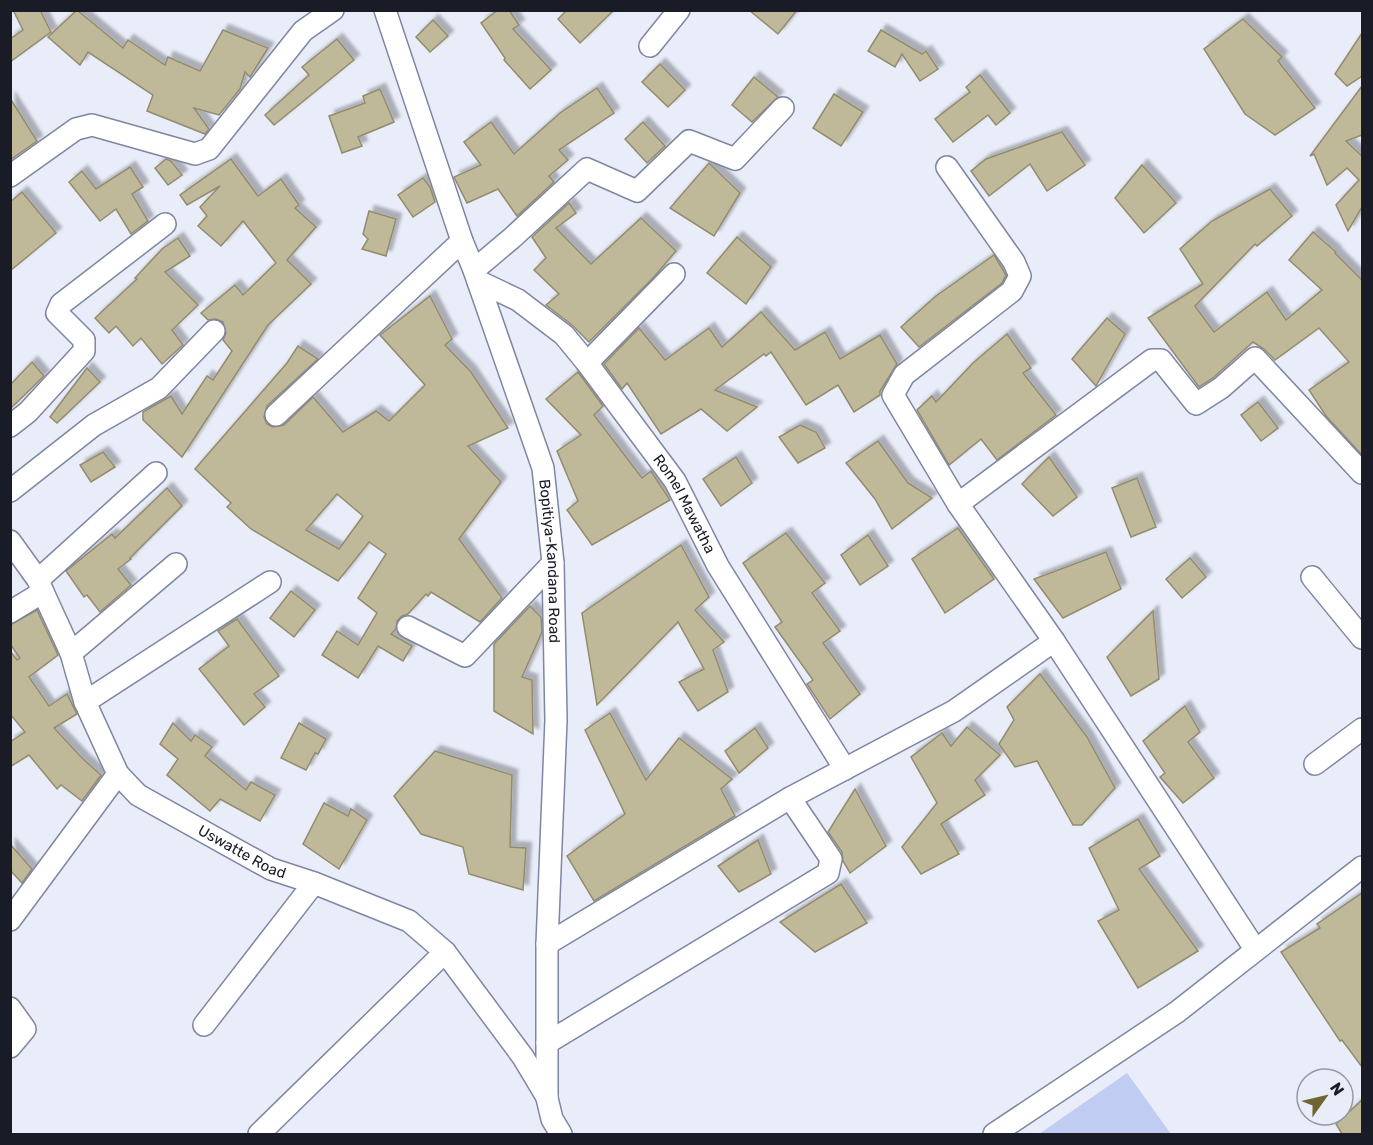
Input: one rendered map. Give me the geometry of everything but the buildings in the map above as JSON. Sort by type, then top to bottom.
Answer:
[{"type":"street","points":[[10,176],[76,129],[92,125],[195,154],[209,149],[303,31],[333,10]]},
{"type":"street","name":"Bopitiya-Kandana Road","points":[[385,10],[462,241],[543,468],[553,563],[556,720],[547,944],[548,1098],[552,1119],[561,1134]]},
{"type":"street","points":[[650,46],[679,10]]},
{"type":"street","points":[[476,275],[512,238],[587,169],[637,191],[689,141],[735,159],[783,108]]},
{"type":"street","points":[[946,167],[1014,262],[1020,276],[1012,291],[904,375],[893,395],[958,504],[1054,641],[1255,949]]},
{"type":"street","points":[[10,426],[28,412],[84,351],[84,340],[57,313],[61,304],[165,224]]},
{"type":"street","points":[[276,415],[462,241]]},
{"type":"street","points":[[587,363],[674,274]]},
{"type":"street","name":"Romel Mawatha","points":[[476,275],[518,300],[564,334],[587,363],[675,481],[718,566],[845,769]]},
{"type":"street","points":[[10,491],[94,425],[159,388],[214,331]]},
{"type":"street","points":[[958,504],[1152,360],[1161,360],[1196,404],[1221,388],[1255,358],[1362,473]]},
{"type":"street","points":[[10,612],[40,586],[156,473]]},
{"type":"street","name":"Uswatte Road","points":[[10,541],[40,586],[71,653],[85,702],[118,774],[138,795],[271,869],[314,883],[409,921],[445,952],[523,1057],[548,1098]]},
{"type":"street","points":[[408,627],[465,656],[553,563]]},
{"type":"street","points":[[71,653],[176,564]]},
{"type":"street","points":[[1312,577],[1362,638]]},
{"type":"street","points":[[85,702],[270,582]]},
{"type":"street","points":[[547,944],[790,798],[954,711],[1054,641]]},
{"type":"street","points":[[1315,764],[1362,729]]},
{"type":"street","points":[[10,920],[118,774]]},
{"type":"street","points":[[548,1043],[828,873],[831,859],[790,798]]},
{"type":"street","points":[[994,1134],[1177,1012],[1362,867]]},
{"type":"street","points":[[204,1025],[314,883]]},
{"type":"street","points":[[258,1134],[445,952]]},
{"type":"street","points":[[10,1008],[25,1029],[10,1047]]},
{"type":"shaded area","points":[[1127,1073],[1171,1134],[1039,1134]]}]
